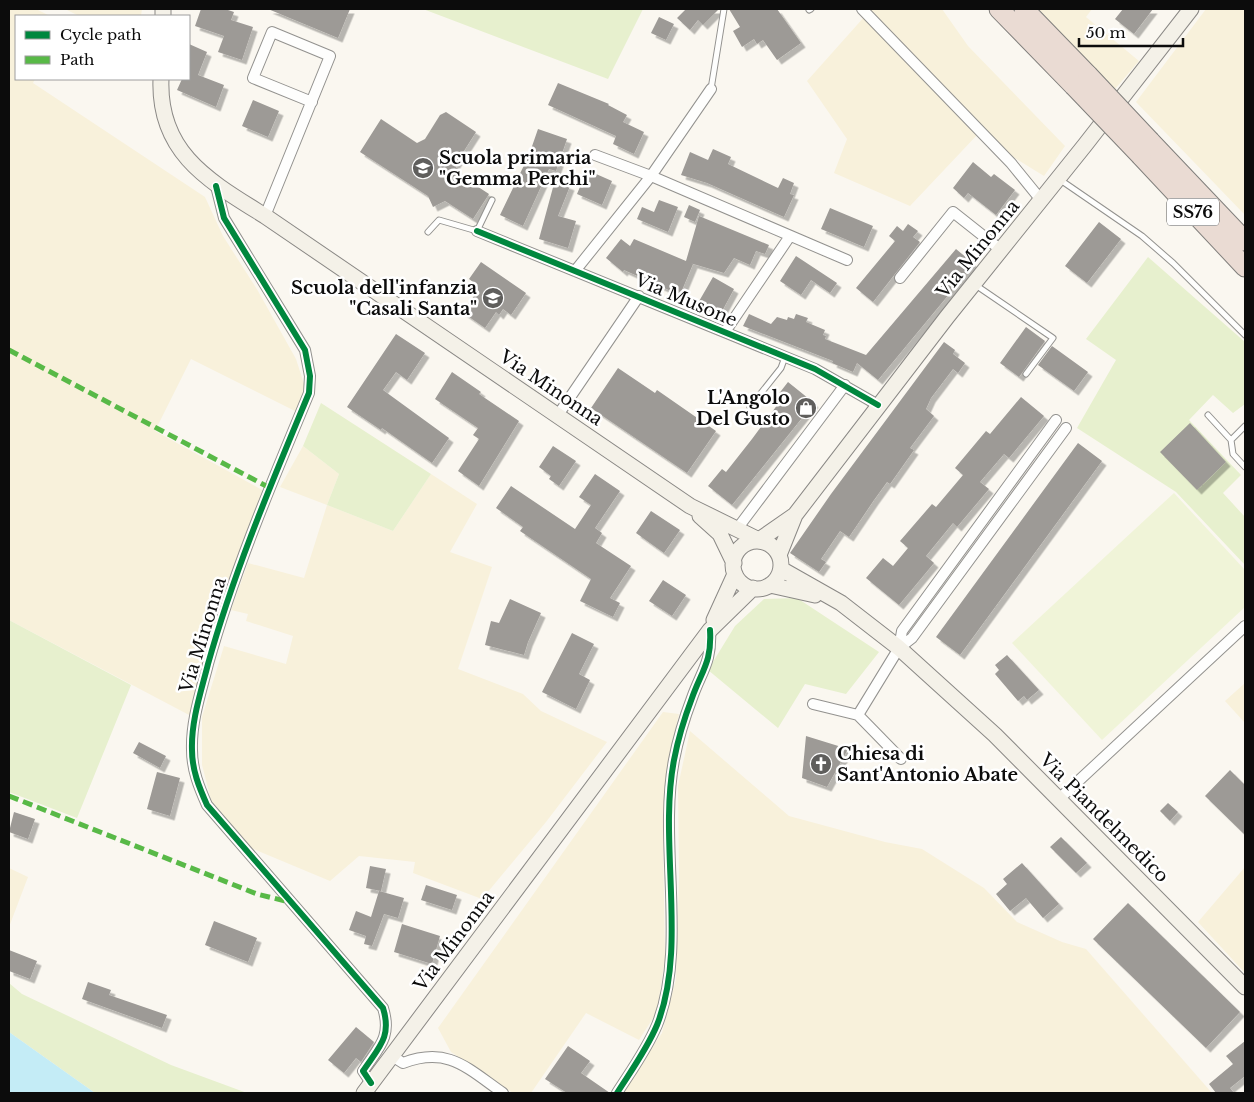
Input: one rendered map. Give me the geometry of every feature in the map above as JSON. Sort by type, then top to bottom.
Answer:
[{"type":"highway","name":"SS76","points":[[999,9],[1081,81],[1146,148],[1245,241]]},
{"type":"highway","name":"SS76","points":[[1024,9],[1081,81]]},
{"type":"highway","name":"SS76","points":[[1146,148],[1245,267]]},
{"type":"main road","name":"Via Minonna","points":[[710,630],[742,546],[759,540],[795,515],[878,405],[1059,179],[1190,9]]},
{"type":"main road","name":"Via Minonna","points":[[161,86],[165,118],[175,143],[190,163],[216,186],[265,216],[690,506],[720,534],[734,568],[745,585],[753,588],[710,630],[368,1088]]},
{"type":"main road","name":"Via Minonna","points":[[690,506],[771,545],[780,562]]},
{"type":"main road","name":"Via Minonna","points":[[770,585],[779,575],[780,562],[795,515]]},
{"type":"main road","name":"Via Piandelmedico","points":[[780,562],[841,603],[899,648],[995,735],[1245,987]]},
{"type":"main road","name":"Via Piandelmedico","points":[[770,585],[802,590],[841,603]]},
{"type":"main road","points":[[753,588],[770,585]]},
{"type":"street","points":[[862,9],[1011,163],[1041,200]]},
{"type":"street","points":[[265,216],[312,102],[330,56],[272,32],[253,78],[312,102]]},
{"type":"street","points":[[575,271],[651,176],[710,89]]},
{"type":"street","points":[[594,155],[651,176],[847,260]]},
{"type":"street","name":"Via Minonna","points":[[216,186],[224,218],[305,350],[310,376],[309,393],[248,541],[216,635],[198,704],[192,750],[196,780],[206,805],[383,1008],[388,1023],[384,1041],[363,1071],[368,1088]]},
{"type":"street","points":[[900,278],[953,212],[1001,250]]},
{"type":"street","name":"Via Musone","points":[[478,231],[785,357],[845,385],[878,405]]},
{"type":"street","points":[[725,332],[790,236]]},
{"type":"street","points":[[558,415],[638,296]]},
{"type":"street","points":[[737,529],[845,385]]},
{"type":"street","points":[[899,648],[902,631],[1056,420]]},
{"type":"street","points":[[858,715],[899,648],[912,638],[1066,428]]},
{"type":"street","points":[[1059,799],[1245,626]]},
{"type":"street","points":[[616,1093],[642,1053],[657,1024],[667,991],[671,957],[669,804],[673,762],[682,724],[710,657],[710,630]]},
{"type":"street","points":[[813,704],[858,715],[901,759]]},
{"type":"street","points":[[392,1056],[403,1063],[420,1056],[442,1056],[464,1066],[503,1093]]},
{"type":"lane","points":[[710,89],[724,9]]},
{"type":"lane","points":[[1059,179],[1142,236],[1173,263],[1245,335]]},
{"type":"lane","points":[[428,232],[439,220],[478,231],[492,200]]},
{"type":"lane","points":[[974,284],[1052,338],[1026,374]]},
{"type":"lane","points":[[750,407],[781,368],[785,357]]},
{"type":"lane","points":[[1208,415],[1231,440],[1232,454],[1245,467]]},
{"type":"lane","points":[[1231,440],[1245,426]]},
{"type":"shaded area","points":[[9,9],[36,9],[48,15],[15,15],[15,80],[34,80],[33,83],[205,197],[223,236],[258,291],[296,359],[305,387],[297,412],[191,359],[155,431],[264,491],[215,622],[191,716],[9,620]]},
{"type":"shaded area","points":[[65,9],[142,9],[141,15],[77,15]]},
{"type":"shaded area","points":[[870,9],[942,9],[968,46],[1065,146],[1044,176],[1005,152]]},
{"type":"shaded area","points":[[1038,9],[1092,9],[1086,17],[1139,61],[1115,89]]},
{"type":"shaded area","points":[[1206,9],[1245,9],[1245,215],[1136,102]]},
{"type":"shaded area","points":[[865,16],[978,134],[910,206],[834,173],[847,139],[807,81]]},
{"type":"shaded area","points":[[303,446],[339,474],[327,505],[280,487]]},
{"type":"shaded area","points":[[431,474],[477,504],[450,552],[492,567],[458,669],[523,694],[541,711],[607,742],[546,822],[482,899],[413,873],[415,862],[359,856],[330,881],[251,848],[211,800],[202,765],[202,717],[224,646],[286,664],[293,636],[246,621],[248,614],[231,610],[248,563],[304,578],[327,505],[393,531]]},
{"type":"shaded area","points":[[1245,683],[1245,723],[1225,701]]},
{"type":"shaded area","points":[[663,712],[679,714],[669,757],[663,843],[665,958],[657,1012],[639,1040],[586,1013],[531,1093],[513,1093],[451,1052],[438,1028]]},
{"type":"shaded area","points":[[690,731],[789,816],[885,842],[922,849],[984,888],[1017,922],[1062,942],[1086,949],[1212,1093],[621,1093],[662,1033],[676,979],[679,877],[678,786]]},
{"type":"shaded area","points":[[1245,867],[1245,973],[1198,922]]},
{"type":"shaded area","points":[[9,868],[28,877],[9,927]]},
{"type":"green space","points":[[423,9],[643,9],[608,79]]},
{"type":"green space","points":[[1148,257],[1245,342],[1245,404],[1233,413],[1213,395],[1189,420],[1241,475],[1223,493],[1245,517],[1245,565],[1176,492],[1077,428],[1116,360],[1086,339]]},
{"type":"green space","points":[[321,403],[431,474],[393,531],[327,505],[339,474],[303,446]]},
{"type":"green space","points":[[1174,493],[1245,570],[1245,607],[1102,740],[1012,643]]},
{"type":"green space","points":[[797,598],[879,652],[846,694],[805,684],[778,728],[708,670],[735,626],[764,599]]},
{"type":"green space","points":[[9,620],[131,685],[77,818],[9,792]]},
{"type":"green space","points":[[9,983],[22,994],[171,1065],[247,1093],[95,1093],[9,1032]]},
{"type":"water","points":[[9,1032],[95,1093],[9,1093]]},
{"type":"building","points":[[201,9],[225,9],[234,12],[231,20],[253,27],[242,60],[218,52],[224,36],[195,26]]},
{"type":"building","points":[[268,9],[350,9],[338,38]]},
{"type":"building","points":[[686,9],[719,9],[703,25],[698,20],[690,30],[677,18]]},
{"type":"building","points":[[729,9],[777,9],[801,43],[777,60],[763,40],[757,44],[754,39],[742,47],[733,31],[740,27]]},
{"type":"building","points":[[1123,9],[1153,9],[1134,34],[1115,19]]},
{"type":"building","points":[[659,17],[674,24],[666,40],[651,33]]},
{"type":"building","points":[[190,44],[207,52],[198,75],[224,85],[216,107],[177,90],[182,80],[190,80]]},
{"type":"building","points":[[558,83],[609,104],[627,115],[623,122],[644,132],[634,154],[613,144],[616,136],[548,105]]},
{"type":"building","points":[[253,100],[279,111],[268,137],[242,126]]},
{"type":"building","points":[[446,112],[476,132],[455,165],[460,175],[489,194],[473,219],[445,201],[433,207],[428,196],[360,152],[381,119],[417,143],[425,139],[440,115]]},
{"type":"building","points":[[538,129],[567,139],[556,171],[549,169],[523,226],[500,215],[529,155]]},
{"type":"building","points":[[713,149],[731,157],[728,164],[778,188],[783,178],[794,183],[790,194],[794,195],[784,217],[707,183],[681,175],[690,152],[708,160]]},
{"type":"building","points":[[973,162],[991,177],[994,174],[1015,190],[996,215],[968,193],[964,198],[953,188]]},
{"type":"building","points":[[587,170],[612,181],[602,205],[577,194]]},
{"type":"building","points":[[555,180],[570,186],[558,216],[576,221],[568,248],[539,239]]},
{"type":"building","points":[[659,200],[678,207],[668,232],[637,219],[642,207],[654,212]]},
{"type":"building","points":[[689,205],[700,210],[695,222],[684,217]]},
{"type":"building","points":[[830,208],[873,226],[864,247],[821,229]]},
{"type":"building","points":[[699,216],[769,245],[765,254],[756,251],[750,265],[734,258],[724,273],[690,263],[693,264],[680,295],[624,270],[623,272],[606,258],[621,239],[630,246],[634,239],[686,261]]},
{"type":"building","points":[[1099,222],[1121,239],[1087,283],[1065,266]]},
{"type":"building","points":[[908,224],[918,231],[913,237],[920,242],[873,302],[856,288],[895,241],[889,236],[897,226],[903,231]]},
{"type":"building","points":[[956,249],[974,264],[878,380],[857,363],[853,372],[832,363],[833,361],[743,326],[749,314],[771,324],[777,317],[787,320],[788,317],[794,319],[796,314],[808,318],[806,322],[825,330],[823,335],[826,336],[825,339],[866,355]]},
{"type":"building","points":[[796,256],[837,283],[830,293],[811,280],[801,295],[780,281]]},
{"type":"building","points":[[481,262],[526,293],[511,315],[503,309],[499,315],[496,312],[485,328],[462,312],[477,292],[474,290],[477,285],[469,279]]},
{"type":"building","points":[[713,277],[734,289],[720,315],[698,303]]},
{"type":"building","points":[[1026,327],[1045,341],[1019,377],[1000,363]]},
{"type":"building","points":[[396,334],[425,353],[407,380],[396,372],[383,390],[449,438],[432,463],[382,428],[381,430],[347,407]]},
{"type":"building","points":[[944,342],[955,350],[953,354],[965,363],[958,373],[953,369],[931,398],[926,409],[934,416],[910,448],[914,450],[890,484],[887,482],[849,537],[840,531],[821,559],[826,562],[819,572],[790,553],[831,494]]},
{"type":"building","points":[[1052,346],[1088,372],[1074,391],[1038,365]]},
{"type":"building","points":[[618,368],[655,393],[657,390],[716,431],[687,473],[591,408]]},
{"type":"building","points":[[452,372],[481,392],[479,394],[519,421],[479,486],[458,471],[479,439],[473,435],[478,428],[435,399]]},
{"type":"building","points":[[788,382],[814,403],[732,505],[708,486],[722,469],[726,472],[752,439],[778,404],[774,400]]},
{"type":"building","points":[[1021,397],[1044,416],[1009,458],[1004,454],[980,482],[989,489],[957,527],[953,523],[926,556],[934,563],[899,605],[866,578],[883,558],[893,566],[908,548],[900,541],[932,504],[936,507],[963,475],[955,468],[986,431],[990,434]]},
{"type":"building","points":[[1190,423],[1226,462],[1197,490],[1160,452]]},
{"type":"building","points":[[1078,443],[1102,461],[960,655],[936,637]]},
{"type":"building","points":[[553,446],[576,461],[559,486],[549,479],[551,476],[539,467]]},
{"type":"building","points":[[595,474],[620,491],[595,528],[602,533],[596,543],[631,566],[610,598],[620,603],[613,617],[580,601],[591,579],[520,531],[523,527],[496,508],[511,486],[575,529],[591,505],[579,497]]},
{"type":"building","points":[[651,511],[680,530],[664,553],[636,533]]},
{"type":"building","points":[[663,580],[686,595],[672,616],[649,601]]},
{"type":"building","points":[[510,599],[541,613],[524,655],[485,645],[491,621],[499,623]]},
{"type":"building","points":[[572,633],[594,644],[579,674],[590,680],[576,709],[542,692]]},
{"type":"building","points":[[1007,655],[1039,690],[1027,700],[1024,696],[1018,701],[995,674],[999,670],[995,665]]},
{"type":"building","name":"Chiesa di Sant'Antonio Abate","points":[[806,736],[848,749],[827,787],[802,778]]},
{"type":"building","points":[[139,742],[166,756],[160,768],[133,753]]},
{"type":"building","points":[[1230,770],[1245,785],[1245,835],[1205,796]]},
{"type":"building","points":[[157,772],[180,778],[170,816],[147,809]]},
{"type":"building","points":[[1168,803],[1178,812],[1170,821],[1160,811]]},
{"type":"building","points":[[14,812],[35,819],[28,839],[9,832]]},
{"type":"building","points":[[1061,837],[1087,863],[1076,873],[1050,847]]},
{"type":"building","points":[[1022,863],[1059,904],[1043,918],[1026,898],[1010,911],[996,894],[1007,884],[1003,879]]},
{"type":"building","points":[[370,866],[386,869],[381,891],[366,888]]},
{"type":"building","points":[[426,885],[457,895],[452,910],[421,900]]},
{"type":"building","points":[[379,891],[404,898],[398,918],[384,914],[372,946],[364,944],[366,936],[349,930],[356,911],[371,917]]},
{"type":"building","points":[[1128,903],[1240,1012],[1206,1048],[1093,939]]},
{"type":"building","points":[[214,921],[257,938],[248,962],[205,945]]},
{"type":"building","points":[[402,924],[440,936],[432,964],[394,952]]},
{"type":"building","points":[[9,950],[37,961],[30,979],[9,971]]},
{"type":"building","points":[[88,982],[111,990],[109,995],[167,1015],[162,1028],[82,999]]},
{"type":"building","points":[[356,1027],[374,1042],[361,1062],[356,1058],[344,1073],[328,1060]]},
{"type":"building","points":[[1245,1041],[1245,1076],[1230,1088],[1234,1093],[1216,1093],[1209,1084],[1233,1064],[1226,1056]]},
{"type":"building","points":[[568,1046],[590,1061],[581,1073],[610,1093],[567,1093],[545,1079]]},
{"type":"marked path","points":[[9,350],[270,488]]},
{"type":"marked path","points":[[9,796],[257,894],[289,902]]},
{"type":"cycle path","points":[[216,186],[224,218],[305,350],[310,376],[309,393],[254,527],[218,629],[195,717],[192,739],[193,764],[207,805],[383,1008],[386,1027],[385,1034],[379,1048],[363,1071],[371,1083]]},
{"type":"cycle path","points":[[477,231],[815,369],[878,405]]},
{"type":"cycle path","points":[[617,1093],[653,1034],[666,995],[672,929],[670,792],[677,744],[708,658],[710,630]]},
{"type":"place","name":"Scuola primaria \"Gemma Perchi\"","points":[[423,168]]},
{"type":"place","name":"Scuola dell'infanzia \"Casali Santa\"","points":[[493,298]]},
{"type":"place","name":"L'Angolo Del Gusto","points":[[806,408]]},
{"type":"place","name":"Chiesa di Sant'Antonio Abate","points":[[821,764]]}]
